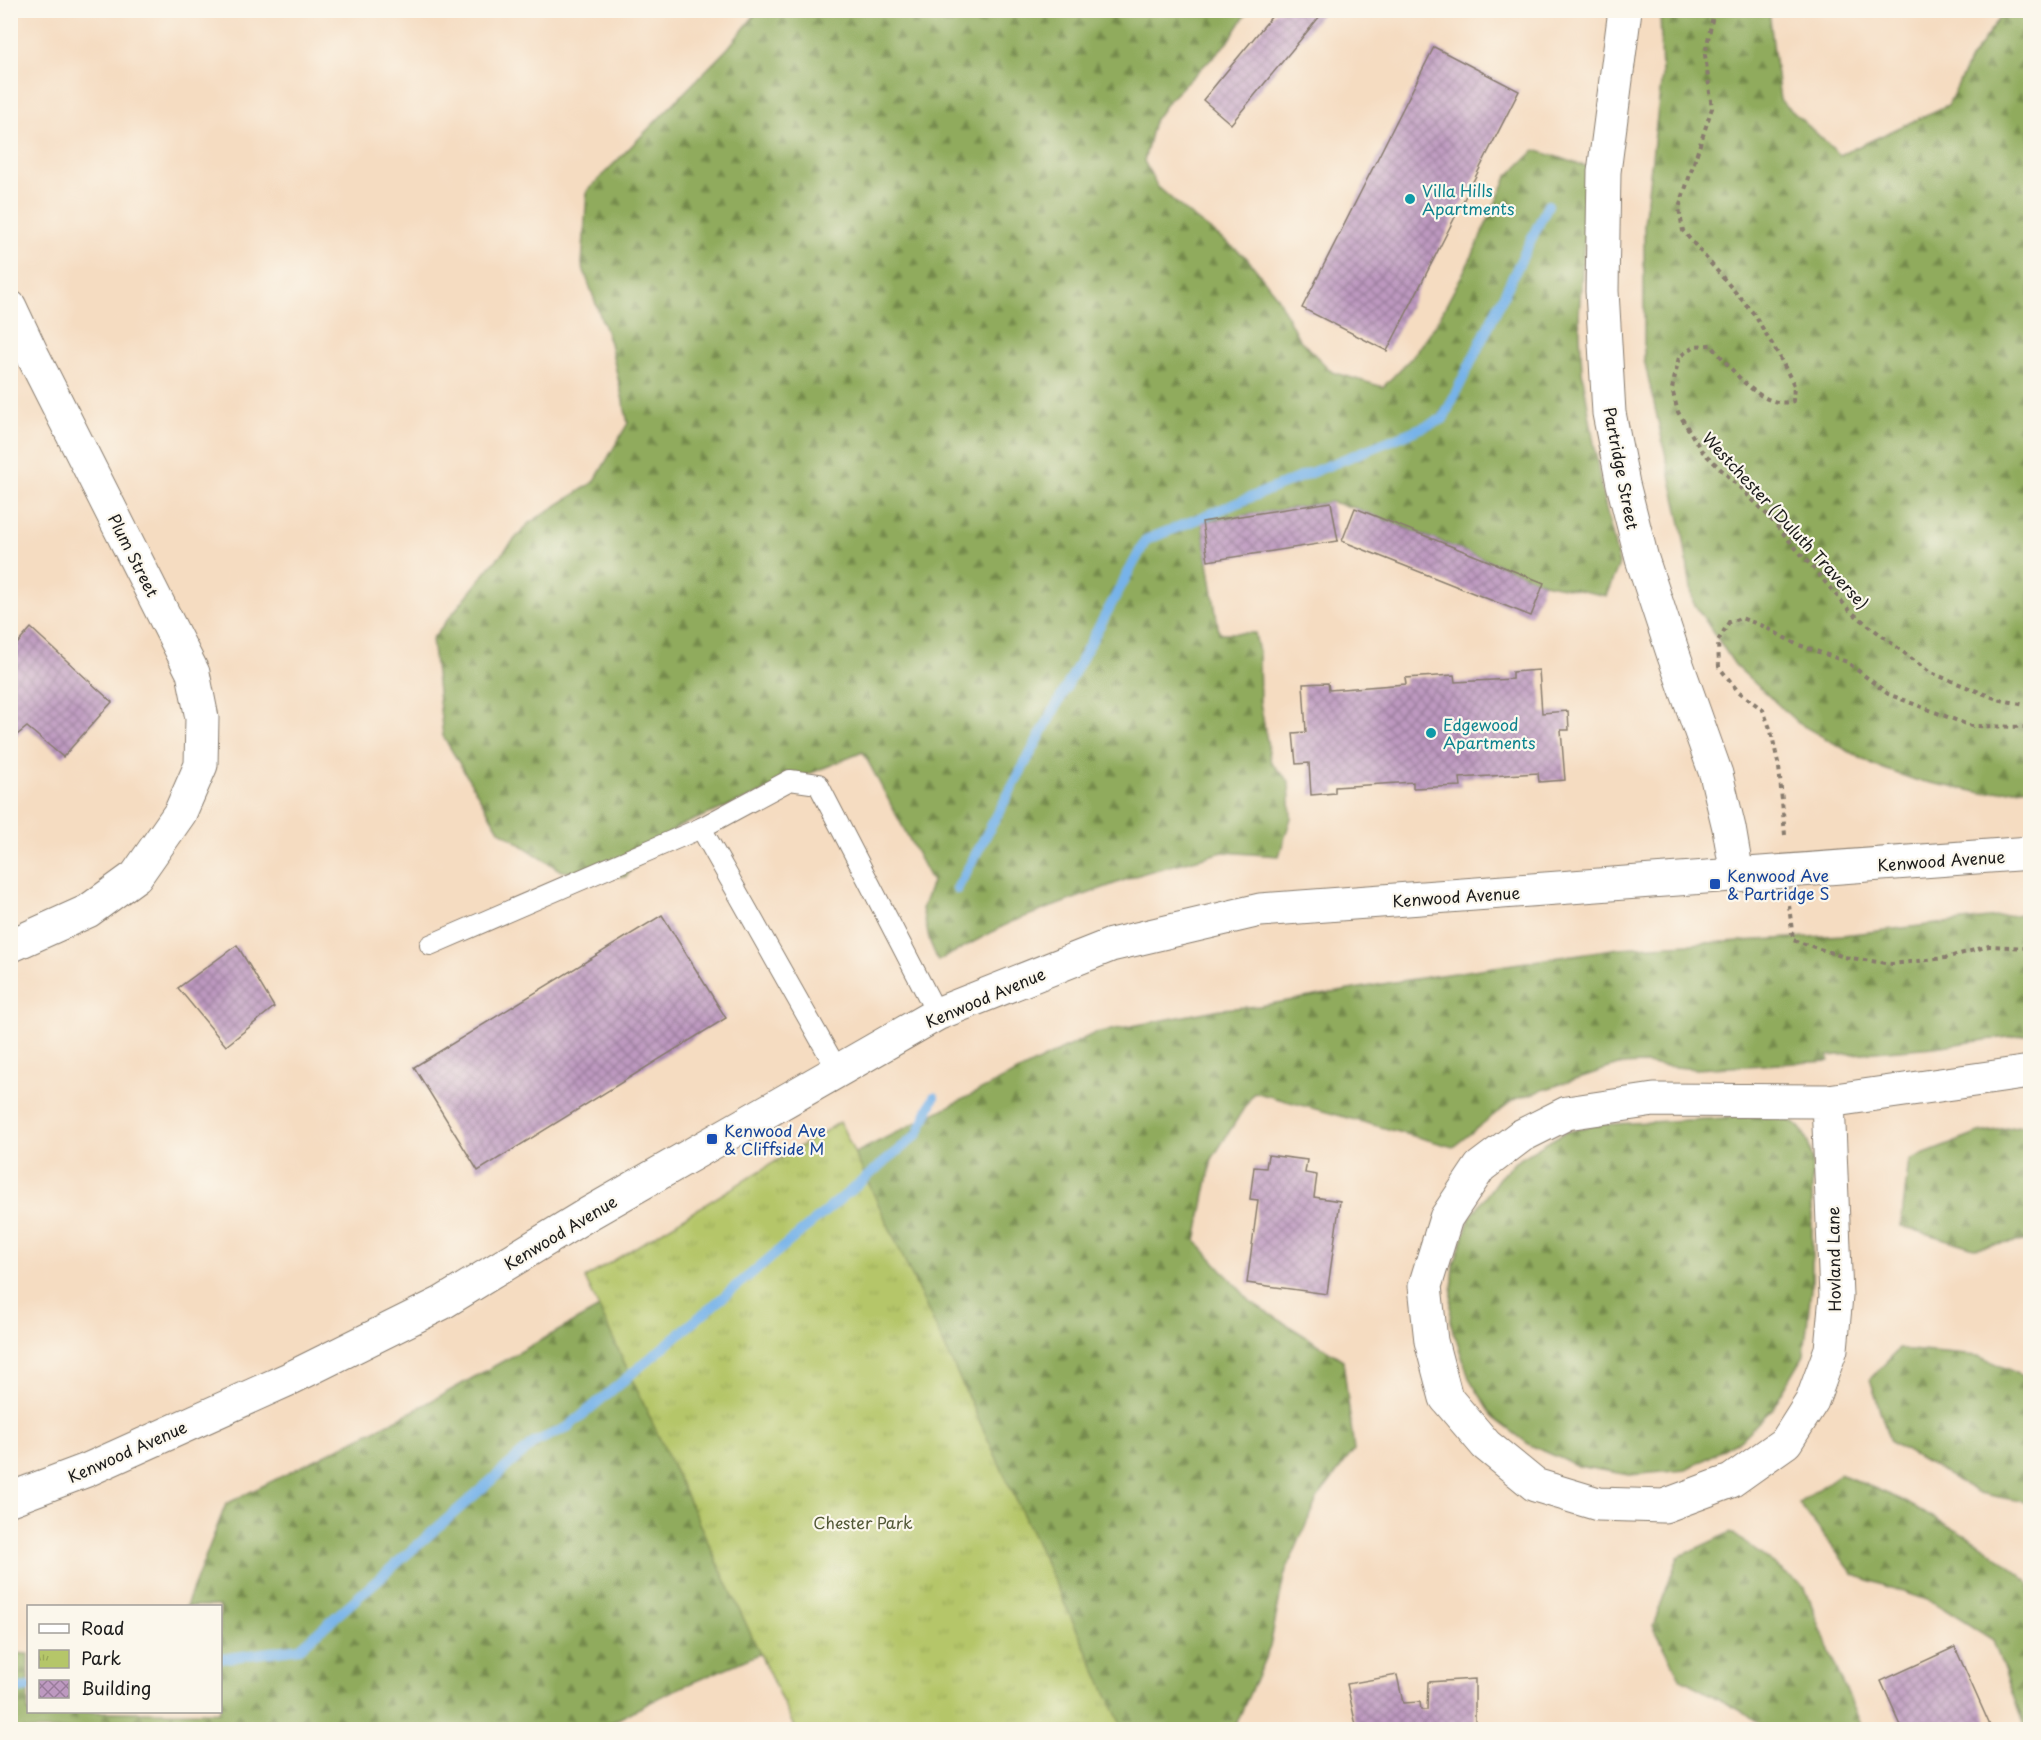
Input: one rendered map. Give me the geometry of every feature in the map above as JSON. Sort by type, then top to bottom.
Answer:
[{"type":"street","name":"Partridge Street","points":[[1625,10],[1605,172],[1602,291],[1609,413],[1623,484],[1642,559],[1716,774],[1737,875]]},
{"type":"street","name":"Plum Street","points":[[10,307],[21,359],[193,673],[202,718],[201,765],[180,813],[136,876],[88,911],[10,946]]},
{"type":"street","name":"Kenwood Avenue","points":[[10,1499],[98,1466],[289,1379],[442,1303],[588,1214],[938,1014],[1111,945],[1260,910],[2031,853]]},
{"type":"street","name":"Hovland Lane","points":[[1828,1101],[1836,1296],[1831,1349],[1812,1401],[1786,1442],[1731,1481],[1664,1506],[1598,1504],[1535,1485],[1486,1445],[1446,1398],[1431,1341],[1425,1286],[1446,1218],[1480,1167],[1521,1136],[1567,1113],[1654,1100],[1828,1101],[2031,1072]]},
{"type":"lane","points":[[430,945],[701,828],[790,780],[818,784],[938,1014]]},
{"type":"lane","points":[[701,828],[838,1071]]},
{"type":"path","name":"Westchester (Duluth Traverse)","points":[[1714,10],[1705,55],[1712,108],[1679,208],[1683,231],[1754,314],[1794,386],[1793,401],[1784,404],[1761,396],[1712,345],[1695,346],[1679,357],[1674,375],[1672,389],[1678,412],[1701,450],[1762,510],[1850,610],[1929,672],[1997,699],[2031,706]]},
{"type":"path","points":[[2031,727],[1971,726],[1888,694],[1847,663],[1796,645],[1763,626],[1741,618],[1729,622],[1718,641],[1719,667],[1738,691],[1763,710],[1771,731],[1779,767],[1785,828],[1785,871],[1793,940],[1844,957],[1892,964],[1945,958],[1989,946],[2031,948]]},
{"type":"green space","points":[[758,11],[1248,11],[1229,41],[1168,101],[1154,121],[1144,161],[1157,186],[1190,215],[1246,257],[1276,295],[1299,339],[1332,372],[1383,387],[1413,356],[1437,322],[1472,256],[1507,177],[1535,150],[1589,167],[1592,184],[1584,242],[1579,315],[1582,371],[1602,491],[1619,564],[1606,596],[1544,583],[1355,508],[1331,502],[1202,522],[1219,633],[1255,633],[1259,653],[1260,702],[1271,763],[1289,781],[1291,818],[1279,856],[1223,852],[1144,873],[1011,922],[938,961],[930,942],[922,909],[932,882],[863,752],[677,827],[625,877],[561,871],[499,830],[443,736],[432,639],[529,523],[594,482],[628,423],[610,343],[582,265],[587,191],[728,48]]},
{"type":"green space","points":[[1660,11],[1769,11],[1780,100],[1840,155],[1948,105],[1970,60],[2003,13],[2030,11],[2030,787],[1983,793],[1915,780],[1873,765],[1798,723],[1735,665],[1693,602],[1682,528],[1644,359],[1644,224],[1662,75]]},
{"type":"green space","points":[[2030,913],[2030,1034],[1934,1047],[1828,1056],[1829,1061],[1696,1069],[1645,1064],[1618,1065],[1513,1100],[1453,1147],[1254,1092],[1212,1159],[1196,1241],[1251,1302],[1343,1360],[1354,1450],[1317,1499],[1284,1576],[1270,1647],[1234,1729],[836,1729],[828,1695],[759,1654],[670,1692],[599,1729],[11,1730],[11,1653],[27,1654],[27,1713],[222,1713],[222,1605],[186,1605],[226,1504],[413,1411],[860,1166],[855,1153],[1095,1033],[1221,1009],[1259,1006],[1394,982],[1619,948],[1843,935]]},
{"type":"green space","points":[[1780,1115],[1794,1123],[1803,1132],[1812,1158],[1812,1279],[1804,1355],[1772,1409],[1740,1440],[1686,1470],[1629,1475],[1578,1466],[1530,1445],[1494,1418],[1469,1378],[1450,1321],[1454,1264],[1470,1218],[1499,1178],[1515,1162],[1563,1133],[1594,1125]]},
{"type":"green space","name":"Chester Park","points":[[840,1122],[1123,1729],[795,1729],[585,1278]]},
{"type":"green space","points":[[2030,1124],[2030,1240],[1974,1248],[1901,1226],[1909,1160],[1979,1133]]},
{"type":"green space","points":[[1899,1349],[1978,1356],[2030,1379],[2030,1503],[1979,1493],[1890,1442],[1870,1379]]},
{"type":"green space","points":[[1840,1474],[1900,1499],[1983,1545],[2030,1583],[2030,1729],[2023,1729],[2024,1726],[1993,1640],[1935,1603],[1854,1575],[1799,1503]]},
{"type":"green space","points":[[1731,1532],[1805,1588],[1863,1729],[1766,1729],[1747,1714],[1681,1679],[1653,1626],[1678,1557]]},
{"type":"building","points":[[1277,10],[1325,10],[1231,124],[1203,100]]},
{"type":"building","name":"Villa Hills Apartments","points":[[1434,47],[1519,91],[1387,351],[1302,308]]},
{"type":"building","points":[[1331,502],[1338,541],[1208,561],[1202,522]]},
{"type":"building","points":[[1355,508],[1544,583],[1531,616],[1342,541]]},
{"type":"building","points":[[31,628],[112,702],[63,757],[27,727],[13,738],[10,736],[10,652]]},
{"type":"building","name":"Edgewood Apartments","points":[[1539,670],[1542,713],[1568,711],[1569,730],[1561,730],[1565,780],[1539,782],[1538,773],[1460,778],[1461,786],[1413,788],[1413,782],[1335,787],[1335,793],[1311,795],[1309,763],[1296,764],[1293,733],[1306,732],[1303,684],[1328,683],[1329,690],[1406,684],[1405,678],[1454,675],[1455,682],[1512,679],[1512,672]]},
{"type":"building","points":[[662,915],[726,1018],[478,1171],[414,1067]]},
{"type":"building","points":[[237,945],[274,1007],[226,1046],[178,988]]},
{"type":"building","points":[[1268,1155],[1307,1160],[1305,1173],[1317,1175],[1314,1197],[1340,1201],[1327,1294],[1247,1283],[1258,1200],[1250,1199],[1254,1167],[1266,1168]]},
{"type":"building","points":[[1955,1647],[1992,1730],[1923,1730],[1922,1727],[1916,1730],[1903,1730],[1881,1681]]},
{"type":"building","points":[[1397,1675],[1403,1703],[1420,1702],[1421,1710],[1427,1710],[1428,1682],[1475,1679],[1475,1730],[1357,1730],[1347,1684]]},
{"type":"waterway","points":[[957,889],[1146,540],[1443,419],[1548,205]]},
{"type":"waterway","points":[[222,1659],[300,1648],[535,1442],[568,1427],[918,1134],[934,1097]]},
{"type":"waterway","points":[[10,1690],[27,1687]]},
{"type":"place","name":"Villa Hills Apartments","points":[[1410,199]]},
{"type":"place","name":"Edgewood Apartments","points":[[1431,733]]},
{"type":"place","name":"Kenwood Ave & Partridge S","points":[[1715,884]]},
{"type":"place","name":"Kenwood Ave & Cliffside M","points":[[712,1139]]}]
